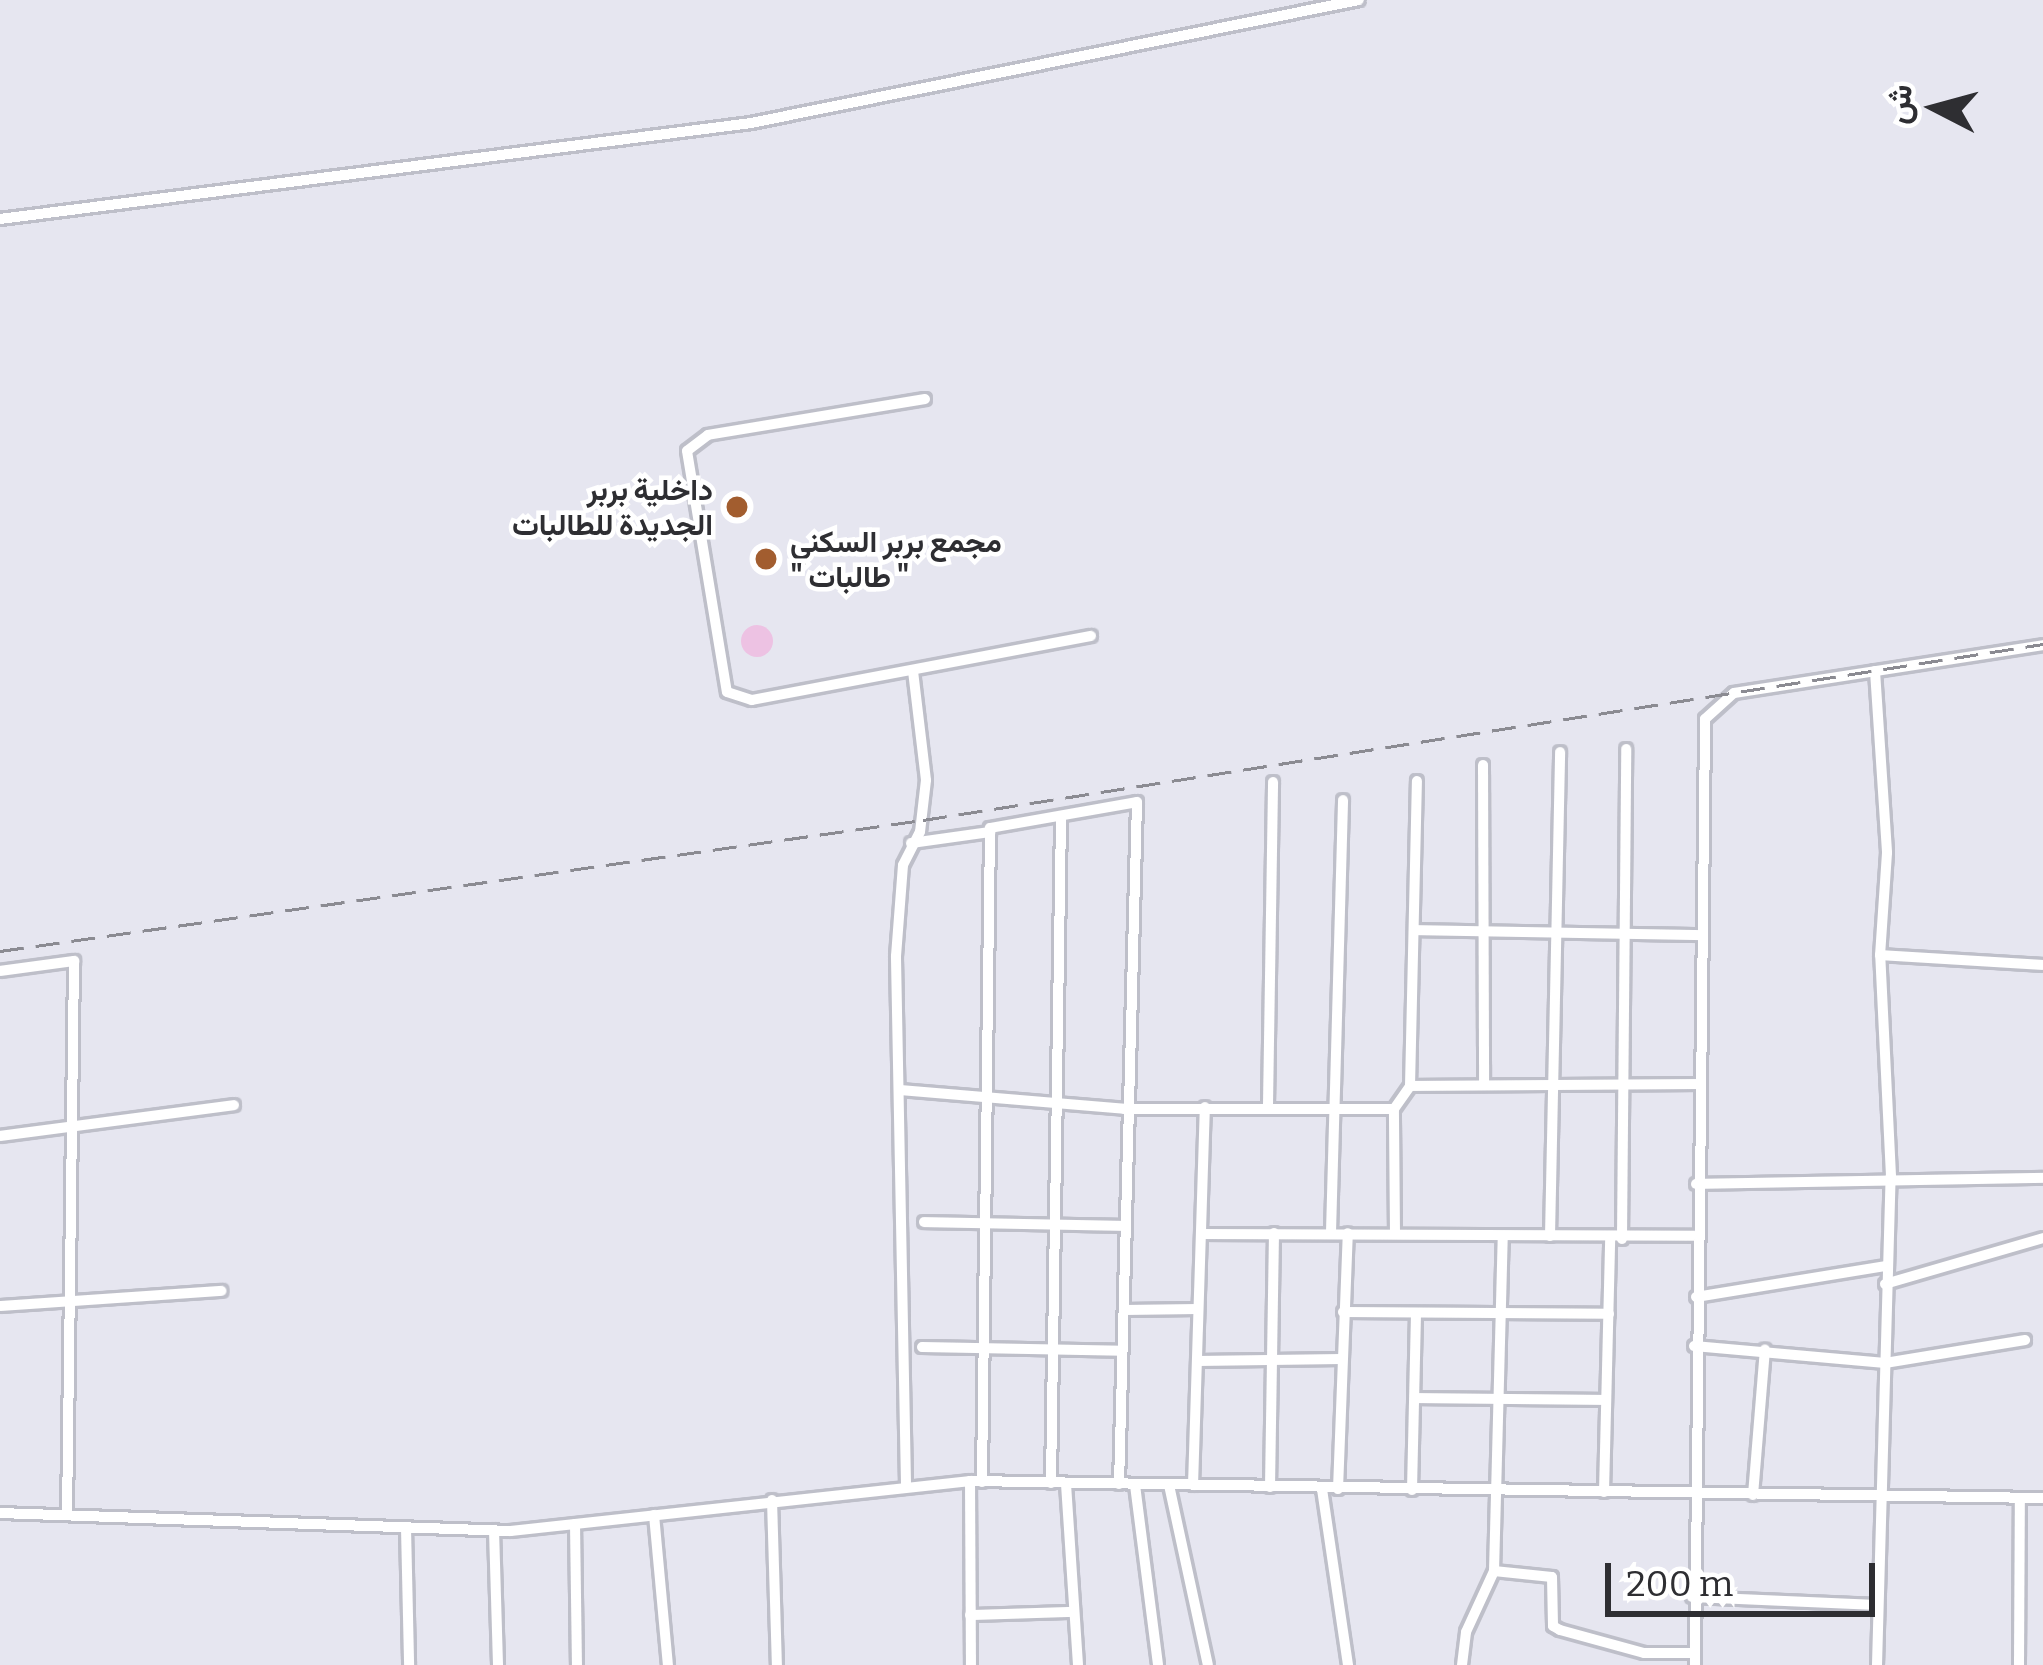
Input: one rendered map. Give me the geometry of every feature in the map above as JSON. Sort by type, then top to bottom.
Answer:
[{"type":"street","points":[[0,219],[751,123],[1359,0]]},
{"type":"street","points":[[925,399],[694,441],[686,461],[727,692],[752,700],[1091,636]]},
{"type":"street","points":[[1494,1571],[1552,1577],[1553,1626],[1561,1630],[1644,1653],[1694,1659],[1694,1236],[1705,719],[1734,693],[2043,645]]},
{"type":"street","points":[[906,1484],[896,1232],[904,1168],[896,956],[911,843],[923,820],[926,780],[913,671]]},
{"type":"street","points":[[1874,671],[1887,853],[1880,955],[1891,1176],[1876,1496],[1877,1665]]},
{"type":"street","points":[[1604,1492],[1622,1086],[1626,748]]},
{"type":"street","points":[[1550,1236],[1560,752]]},
{"type":"street","points":[[1483,765],[1484,1085]]},
{"type":"street","points":[[1395,1234],[1394,1109],[1410,1086],[1417,781]]},
{"type":"street","points":[[1268,1106],[1274,782]]},
{"type":"street","points":[[1331,1232],[1343,800]]},
{"type":"street","points":[[911,843],[1137,802],[1124,1109],[1119,1484]]},
{"type":"street","points":[[1051,1484],[1061,817]]},
{"type":"street","points":[[971,1665],[984,1348],[990,832]]},
{"type":"street","points":[[1414,930],[1703,935]]},
{"type":"street","points":[[1880,955],[2043,965]]},
{"type":"street","points":[[0,970],[74,962],[68,1515]]},
{"type":"street","points":[[1410,1086],[1697,1084]]},
{"type":"street","points":[[900,1090],[984,1099],[1056,1099],[1124,1109],[1394,1109]]},
{"type":"street","points":[[0,1136],[234,1105]]},
{"type":"street","points":[[1193,1485],[1205,1107]]},
{"type":"street","points":[[1696,1184],[1891,1176],[2043,1178]]},
{"type":"street","points":[[924,1222],[1124,1226]]},
{"type":"street","points":[[1270,1487],[1274,1233]]},
{"type":"street","points":[[1338,1489],[1348,1233]]},
{"type":"street","points":[[1202,1234],[1694,1236]]},
{"type":"street","points":[[1462,1665],[1466,1632],[1494,1571],[1503,1236]]},
{"type":"street","points":[[1886,1284],[2043,1238]]},
{"type":"street","points":[[1696,1298],[1886,1266]]},
{"type":"street","points":[[0,1306],[220,1291]]},
{"type":"street","points":[[1124,1310],[1198,1309]]},
{"type":"street","points":[[1343,1312],[1609,1313]]},
{"type":"street","points":[[1412,1490],[1416,1312]]},
{"type":"street","points":[[1694,1346],[1885,1363],[2025,1340]]},
{"type":"street","points":[[922,1347],[1122,1351]]},
{"type":"street","points":[[1753,1496],[1765,1349]]},
{"type":"street","points":[[1197,1361],[1342,1359]]},
{"type":"street","points":[[1415,1398],[1606,1400]]},
{"type":"street","points":[[0,1513],[494,1530],[575,1525],[906,1484],[976,1482],[2043,1498]]},
{"type":"street","points":[[1066,1484],[1078,1665]]},
{"type":"street","points":[[1136,1485],[1158,1665]]},
{"type":"street","points":[[1169,1485],[1208,1665]]},
{"type":"street","points":[[1322,1489],[1348,1665]]},
{"type":"street","points":[[2019,1665],[2020,1498]]},
{"type":"street","points":[[772,1500],[777,1665]]},
{"type":"street","points":[[654,1515],[668,1665]]},
{"type":"street","points":[[575,1525],[577,1665]]},
{"type":"street","points":[[406,1528],[409,1665]]},
{"type":"street","points":[[494,1530],[498,1665]]},
{"type":"street","points":[[1692,1597],[1877,1604]]},
{"type":"street","points":[[970,1615],[1071,1612]]},
{"type":"shaded area","points":[[757,625],[768,630],[773,641],[768,652],[757,657],[746,652],[741,641],[746,630]]},
{"type":"railway","points":[[0,951],[923,820],[2043,644]]},
{"type":"place","name":"داخلية بربر الجديدة للطالبات","points":[[737,507]]},
{"type":"place","name":"مجمع بربر السكني \" طالبات \"","points":[[766,559]]}]
